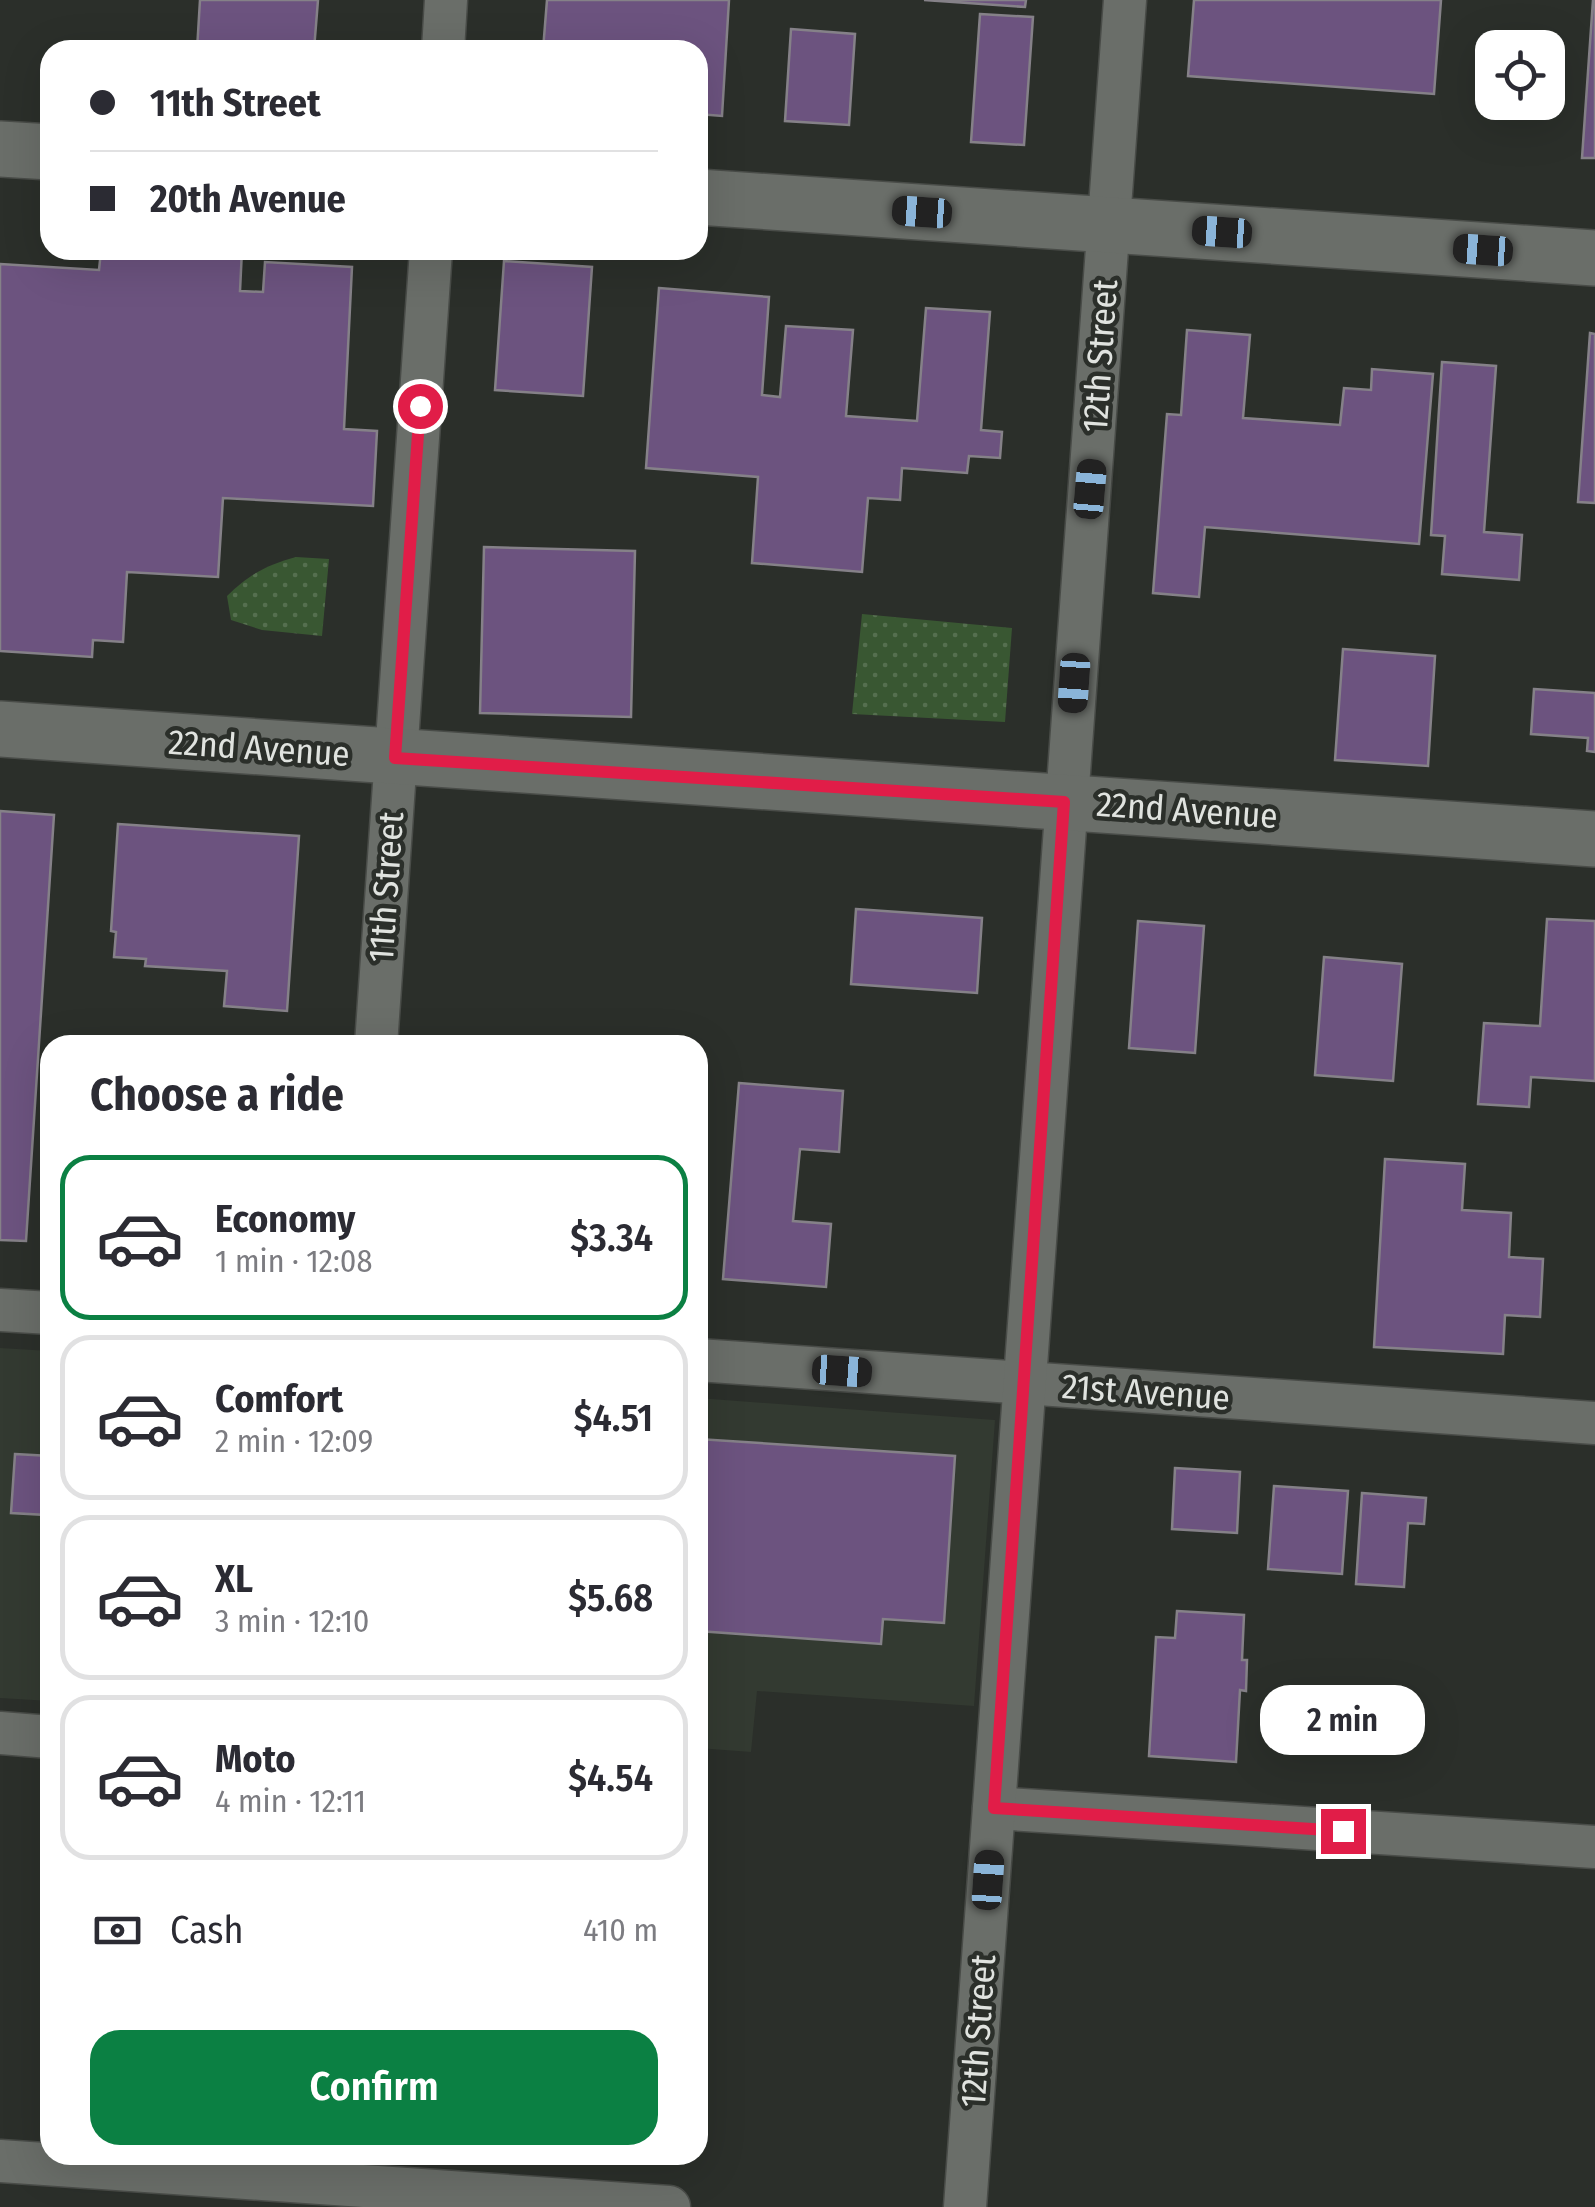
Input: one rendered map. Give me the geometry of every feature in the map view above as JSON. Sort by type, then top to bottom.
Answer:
[{"type":"main road","points":[[0,148],[40,151]]},
{"type":"main road","points":[[708,197],[1595,258]]},
{"type":"main road","name":"22nd Avenue","points":[[0,730],[1595,839]]},
{"type":"street","points":[[444,40],[446,0]]},
{"type":"street","name":"12th Street","points":[[965,2207],[1125,0]]},
{"type":"street","name":"11th Street","points":[[377,1035],[429,260]]},
{"type":"street","points":[[0,1310],[40,1312]]},
{"type":"street","name":"21st Avenue","points":[[708,1361],[1595,1423]]},
{"type":"street","points":[[0,1733],[40,1736]]},
{"type":"street","points":[[994,1808],[1595,1847]]},
{"type":"street","points":[[0,2161],[40,2164]]},
{"type":"street","points":[[60,2165],[669,2207]]},
{"type":"shaded area","points":[[0,1348],[40,1350],[40,1700],[0,1698]]},
{"type":"shaded area","points":[[708,1399],[995,1420],[974,1706],[757,1691],[751,1752],[708,1749]]},
{"type":"green space","points":[[296,557],[329,559],[322,636],[262,630],[231,620],[227,596],[259,571]]},
{"type":"green space","points":[[862,614],[1012,628],[1005,722],[852,714]]},
{"type":"building","points":[[200,0],[318,0],[315,40],[198,40]]},
{"type":"building","points":[[547,0],[729,0],[722,116],[708,115],[708,40],[544,40]]},
{"type":"building","points":[[924,0],[1026,0],[1025,7]]},
{"type":"building","points":[[1194,0],[1441,0],[1434,94],[1188,76]]},
{"type":"building","points":[[1593,0],[1595,158],[1582,158]]},
{"type":"building","points":[[980,14],[1033,17],[1024,145],[971,142]]},
{"type":"building","points":[[791,29],[855,34],[849,125],[785,121]]},
{"type":"building","points":[[100,260],[242,260],[240,291],[263,292],[265,262],[352,267],[344,429],[377,431],[373,506],[223,498],[218,577],[127,572],[123,642],[93,640],[92,657],[0,651],[0,264],[99,270]]},
{"type":"building","points":[[504,261],[592,267],[583,396],[495,390]]},
{"type":"building","points":[[659,288],[769,297],[762,395],[780,397],[786,326],[853,330],[846,416],[917,421],[926,308],[990,312],[981,430],[1002,432],[1000,458],[969,456],[967,473],[902,468],[900,500],[868,498],[862,572],[752,563],[758,477],[646,468]]},
{"type":"building","points":[[1187,330],[1250,335],[1243,418],[1340,425],[1344,388],[1371,390],[1372,369],[1433,374],[1419,544],[1205,527],[1199,597],[1153,593],[1167,414],[1181,415]]},
{"type":"building","points":[[1590,333],[1595,334],[1595,503],[1578,502]]},
{"type":"building","points":[[1442,362],[1496,366],[1484,532],[1522,535],[1519,580],[1442,574],[1445,536],[1431,535]]},
{"type":"building","points":[[484,547],[635,551],[631,717],[480,713]]},
{"type":"building","points":[[1343,649],[1435,656],[1428,766],[1335,760]]},
{"type":"building","points":[[1534,689],[1595,693],[1595,752],[1587,751],[1588,738],[1531,734]]},
{"type":"building","points":[[0,811],[54,815],[26,1241],[0,1240]]},
{"type":"building","points":[[118,824],[299,836],[287,1011],[224,1006],[227,971],[145,966],[146,959],[114,957],[116,932],[111,931]]},
{"type":"building","points":[[856,909],[982,918],[977,993],[851,984]]},
{"type":"building","points":[[1547,919],[1595,921],[1595,1081],[1531,1077],[1529,1107],[1478,1104],[1484,1023],[1540,1026]]},
{"type":"building","points":[[1138,921],[1204,926],[1195,1053],[1129,1048]]},
{"type":"building","points":[[1324,957],[1402,964],[1393,1081],[1315,1075]]},
{"type":"building","points":[[739,1083],[843,1091],[839,1152],[800,1149],[793,1221],[831,1224],[826,1287],[723,1279]]},
{"type":"building","points":[[1385,1159],[1465,1164],[1462,1210],[1511,1213],[1509,1257],[1543,1259],[1540,1317],[1505,1315],[1503,1354],[1374,1347]]},
{"type":"building","points":[[708,1440],[955,1456],[944,1623],[883,1619],[881,1644],[708,1632]]},
{"type":"building","points":[[15,1454],[40,1455],[40,1515],[11,1513]]},
{"type":"building","points":[[1175,1468],[1240,1472],[1237,1533],[1172,1529]]},
{"type":"building","points":[[1274,1486],[1348,1491],[1342,1574],[1268,1569]]},
{"type":"building","points":[[1362,1493],[1426,1498],[1424,1524],[1408,1523],[1404,1587],[1356,1584]]},
{"type":"building","points":[[1177,1611],[1244,1615],[1242,1660],[1247,1660],[1246,1691],[1240,1690],[1236,1762],[1149,1756],[1156,1637],[1175,1638]]},
{"type":"route","points":[[420,406],[395,758],[1064,802],[994,1808],[1343,1831]]}]
